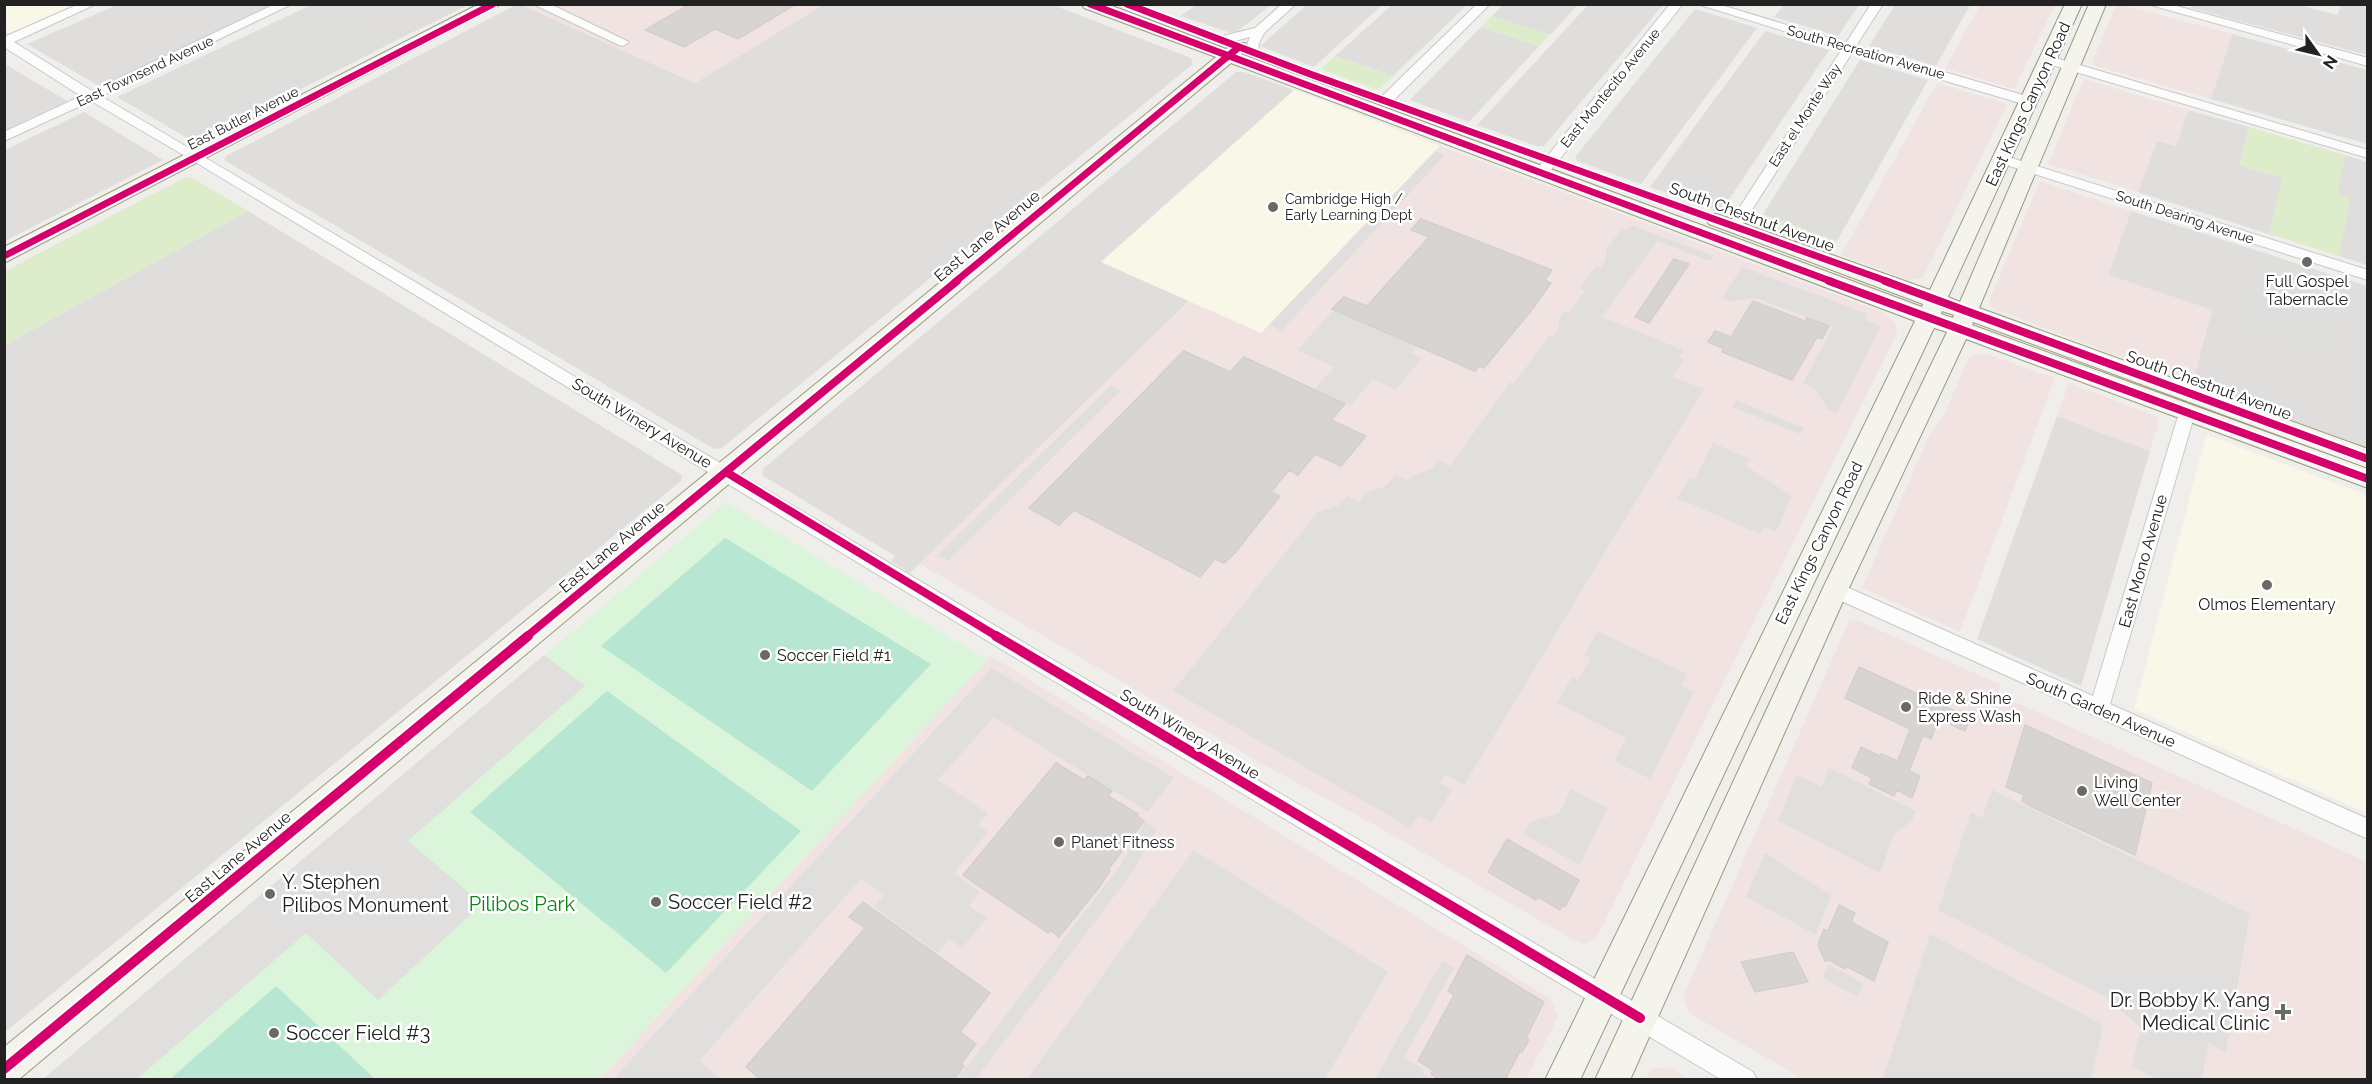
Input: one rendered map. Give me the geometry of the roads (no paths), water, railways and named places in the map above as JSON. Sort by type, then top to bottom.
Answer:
[{"type":"main road","name":"East Butler Avenue","points":[[4,256],[493,4]]},
{"type":"main road","name":"South Chestnut Avenue","points":[[1090,4],[1236,49],[1385,101],[1547,167],[1623,203],[1932,308]]},
{"type":"main road","name":"South Chestnut Avenue","points":[[1110,4],[1131,12],[1134,7],[1236,49],[1547,167],[1734,227],[2187,413],[2367,479]]},
{"type":"main road","name":"East Kings Canyon Road","points":[[1562,1080],[1932,308],[2074,4]]},
{"type":"main road","name":"East Kings Canyon Road","points":[[1612,1080],[1834,590],[1963,320],[2098,4]]},
{"type":"main road","name":"East Lane Avenue","points":[[4,1069],[1236,49]]},
{"type":"main road","points":[[1623,203],[1643,202],[1711,226],[1734,227]]},
{"type":"main road","name":"South Chestnut Avenue","points":[[1963,320],[2367,459]]},
{"type":"street","points":[[5,41],[90,4]]},
{"type":"street","name":"East Townsend Avenue","points":[[4,137],[286,4]]},
{"type":"street","points":[[539,4],[623,42]]},
{"type":"street","name":"East Lane Avenue","points":[[1236,49],[1290,4]]},
{"type":"street","points":[[1385,101],[1484,4]]},
{"type":"street","name":"East Montecito Avenue","points":[[1547,167],[1677,4]]},
{"type":"street","name":"South Recreation Avenue","points":[[1703,4],[2028,101]]},
{"type":"street","name":"East el Monte Way","points":[[1734,227],[1877,4]]},
{"type":"street","points":[[2154,4],[2367,62]]},
{"type":"street","points":[[1236,49],[1253,43],[1259,31]]},
{"type":"street","name":"South Winery Avenue","points":[[5,41],[91,96],[726,472],[1031,657],[1746,1080]]},
{"type":"street","points":[[2049,60],[2367,153]]},
{"type":"street","name":"South Dearing Avenue","points":[[2002,159],[2367,275]]},
{"type":"street","name":"East Mono Avenue","points":[[2099,709],[2187,413]]},
{"type":"street","name":"South Garden Avenue","points":[[1834,590],[2367,829]]},
{"type":"place","name":"Cambridge High / Early Learning Dept","points":[[1273,207]]},
{"type":"place","name":"Full Gospel Tabernacle","points":[[2307,262]]},
{"type":"place","name":"Olmos Elementary","points":[[2267,585]]},
{"type":"place","name":"Soccer Field #1","points":[[765,655]]},
{"type":"place","name":"Ride & Shine Express Wash","points":[[1906,707]]},
{"type":"place","name":"Living Well Center","points":[[2082,791]]},
{"type":"place","name":"Planet Fitness","points":[[1059,842]]},
{"type":"place","name":"Y. Stephen Pilibos Monument","points":[[270,894]]},
{"type":"place","name":"Soccer Field #2","points":[[656,902]]},
{"type":"place","name":"Dr. Bobby K. Yang Medical Clinic","points":[[2283,1012]]},
{"type":"place","name":"Soccer Field #3","points":[[274,1033]]},
{"type":"park label","name":"Pilibos Park","points":[[522,904]]}]
